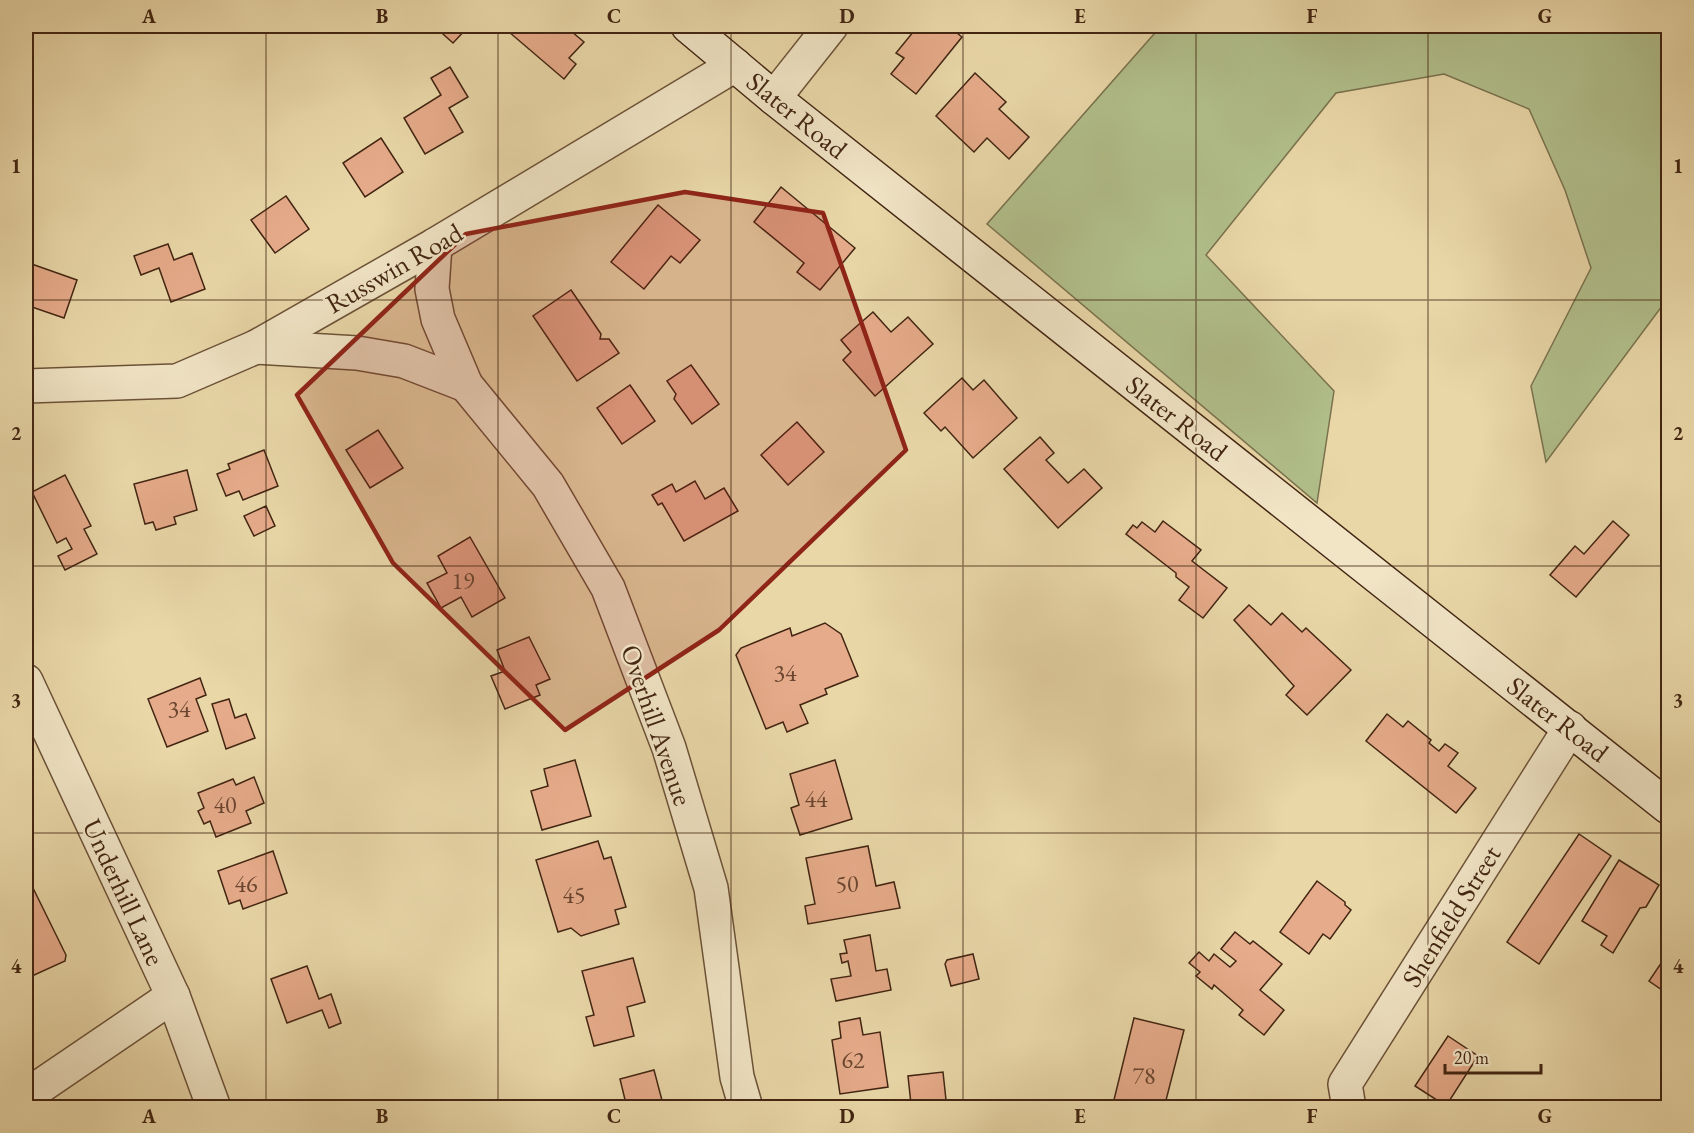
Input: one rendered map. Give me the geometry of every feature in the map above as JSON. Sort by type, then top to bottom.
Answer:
[{"type":"street","name":"Slater Road","points":[[688,26],[774,98],[1668,807]]},
{"type":"street","points":[[774,98],[831,26]]},
{"type":"street","name":"Russwin Road","points":[[26,386],[177,381],[256,347],[435,245],[735,65]]},
{"type":"street","name":"Overhill Avenue","points":[[435,245],[432,290],[438,319],[466,385],[548,485],[608,588],[669,748],[711,888],[737,1077],[746,1107]]},
{"type":"street","name":"Overhill Avenue","points":[[256,347],[357,353],[404,361],[466,385]]},
{"type":"street","name":"Underhill Lane","points":[[26,681],[173,996],[214,1107]]},
{"type":"street","name":"Shenfield Street","points":[[1349,1107],[1345,1084],[1570,728]]},
{"type":"street","points":[[26,1096],[173,996]]},
{"type":"highlighted area","points":[[685,192],[823,213],[906,450],[719,630],[565,730],[393,563],[297,395],[466,234]]},
{"type":"green space","points":[[1161,26],[1668,26],[1668,298],[1546,462],[1531,386],[1591,268],[1565,190],[1529,109],[1444,74],[1336,93],[1206,255],[1334,391],[1317,503],[987,224]]},
{"type":"building","points":[[150,26],[166,26],[155,33]]},
{"type":"building","points":[[434,26],[467,26],[468,27],[453,43]]},
{"type":"building","points":[[502,26],[565,26],[584,42],[569,58],[576,64],[564,79]]},
{"type":"building","points":[[918,26],[948,26],[962,37],[916,94],[891,74],[904,58],[896,53]]},
{"type":"building","points":[[450,67],[468,97],[449,108],[463,132],[425,154],[404,118],[441,95],[431,78]]},
{"type":"building","points":[[975,73],[1006,102],[999,109],[1029,137],[1009,159],[987,138],[974,152],[936,116]]},
{"type":"building","points":[[381,138],[403,172],[365,197],[343,163]]},
{"type":"building","points":[[781,187],[855,248],[820,290],[797,272],[804,263],[754,222]]},
{"type":"building","points":[[286,196],[309,229],[275,253],[251,220]]},
{"type":"building","points":[[658,205],[700,240],[680,263],[671,256],[644,289],[611,262]]},
{"type":"building","points":[[168,244],[174,260],[192,253],[205,289],[171,302],[159,268],[141,275],[134,256]]},
{"type":"building","points":[[26,262],[77,280],[64,318],[26,305]]},
{"type":"building","points":[[571,290],[601,334],[600,339],[609,339],[619,353],[577,381],[533,316]]},
{"type":"building","points":[[873,312],[891,332],[908,317],[933,344],[875,396],[843,360],[851,352],[841,340]]},
{"type":"building","points":[[691,365],[719,404],[692,424],[674,399],[676,394],[667,381]]},
{"type":"building","points":[[962,378],[973,390],[984,380],[1017,418],[973,458],[945,427],[941,431],[924,413]]},
{"type":"building","points":[[630,385],[655,421],[622,444],[597,408]]},
{"type":"building","points":[[797,422],[824,452],[788,485],[761,455]]},
{"type":"building","points":[[378,430],[403,468],[370,488],[346,450]]},
{"type":"building","points":[[1040,437],[1054,453],[1046,460],[1068,483],[1084,469],[1102,488],[1058,528],[1004,469]]},
{"type":"building","points":[[264,450],[278,486],[243,500],[239,491],[226,496],[217,474],[230,469],[228,464]]},
{"type":"building","points":[[187,470],[197,510],[174,517],[176,524],[156,530],[153,522],[145,524],[134,484]]},
{"type":"building","points":[[65,475],[91,526],[84,529],[97,554],[65,570],[58,556],[72,549],[66,538],[57,543],[32,492]]},
{"type":"building","points":[[695,481],[705,499],[724,488],[738,511],[684,541],[662,503],[658,505],[652,495],[672,484],[676,492]]},
{"type":"building","points":[[266,506],[275,526],[254,536],[244,516]]},
{"type":"building","points":[[1163,521],[1201,550],[1192,561],[1227,588],[1203,618],[1179,600],[1189,587],[1176,577],[1176,573],[1126,534],[1133,525],[1137,528],[1142,522],[1155,532]]},
{"type":"building","points":[[1613,521],[1629,535],[1576,597],[1550,575],[1575,546],[1584,554]]},
{"type":"building","points":[[470,537],[505,598],[472,617],[461,597],[441,608],[427,583],[447,573],[438,556]]},
{"type":"building","points":[[1249,605],[1271,625],[1282,613],[1302,632],[1306,628],[1351,670],[1307,715],[1286,695],[1294,686],[1234,620]]},
{"type":"building","points":[[825,623],[841,634],[858,676],[825,689],[827,694],[800,705],[808,723],[787,732],[783,722],[766,729],[736,655],[741,648],[790,628],[792,636]]},
{"type":"building","points":[[529,637],[550,679],[536,685],[540,695],[505,709],[491,676],[505,671],[497,650]]},
{"type":"building","points":[[200,678],[206,695],[196,699],[208,731],[167,747],[148,699]]},
{"type":"building","points":[[229,699],[235,718],[246,714],[255,738],[226,749],[212,704]]},
{"type":"building","points":[[1387,714],[1403,727],[1408,721],[1431,740],[1429,743],[1439,751],[1445,744],[1458,753],[1448,766],[1476,788],[1456,813],[1366,741]]},
{"type":"building","points":[[575,760],[591,816],[542,830],[531,791],[548,786],[544,769]]},
{"type":"building","points":[[835,760],[852,819],[800,835],[791,808],[799,805],[790,774]]},
{"type":"building","points":[[254,777],[264,803],[246,811],[251,823],[216,837],[210,821],[204,824],[198,811],[204,808],[198,793],[233,779],[236,785]]},
{"type":"building","points":[[1579,834],[1611,856],[1539,964],[1507,942]]},
{"type":"building","points":[[598,841],[604,859],[611,857],[626,907],[615,910],[619,924],[581,936],[571,928],[558,932],[536,860]]},
{"type":"building","points":[[868,846],[876,886],[894,882],[900,908],[808,924],[805,906],[815,904],[806,858]]},
{"type":"building","points":[[273,851],[287,893],[243,909],[240,900],[229,904],[218,871]]},
{"type":"building","points":[[1619,860],[1659,885],[1646,907],[1640,908],[1613,953],[1601,945],[1607,936],[1582,921]]},
{"type":"building","points":[[1317,881],[1345,902],[1351,910],[1330,939],[1323,934],[1309,954],[1280,932]]},
{"type":"building","points":[[32,886],[66,955],[65,961],[32,976],[26,963],[26,889]]},
{"type":"building","points":[[1235,932],[1250,944],[1253,941],[1282,964],[1260,990],[1284,1010],[1264,1035],[1239,1015],[1243,1010],[1214,985],[1212,989],[1196,976],[1200,972],[1189,963],[1199,952],[1209,961],[1214,954],[1230,967],[1236,961],[1221,949]]},
{"type":"building","points":[[870,935],[876,971],[887,969],[891,990],[836,1001],[831,979],[851,976],[848,961],[842,963],[840,954],[847,953],[844,940]]},
{"type":"building","points":[[1668,953],[1668,994],[1649,981]]},
{"type":"building","points":[[973,954],[979,979],[951,986],[945,964],[947,960]]},
{"type":"building","points":[[633,958],[645,1002],[627,1007],[634,1036],[594,1046],[586,1017],[594,1015],[582,971]]},
{"type":"building","points":[[307,966],[319,999],[331,994],[341,1023],[329,1028],[322,1010],[287,1023],[271,979]]},
{"type":"building","points":[[860,1018],[863,1035],[880,1032],[888,1087],[840,1094],[832,1040],[841,1038],[839,1022]]},
{"type":"building","points":[[1134,1018],[1184,1030],[1164,1108],[1112,1108]]},
{"type":"building","points":[[1448,1036],[1478,1056],[1446,1106],[1415,1086]]},
{"type":"building","points":[[654,1070],[664,1108],[627,1108],[620,1079]]},
{"type":"building","points":[[943,1072],[946,1100],[911,1104],[908,1076]]}]
